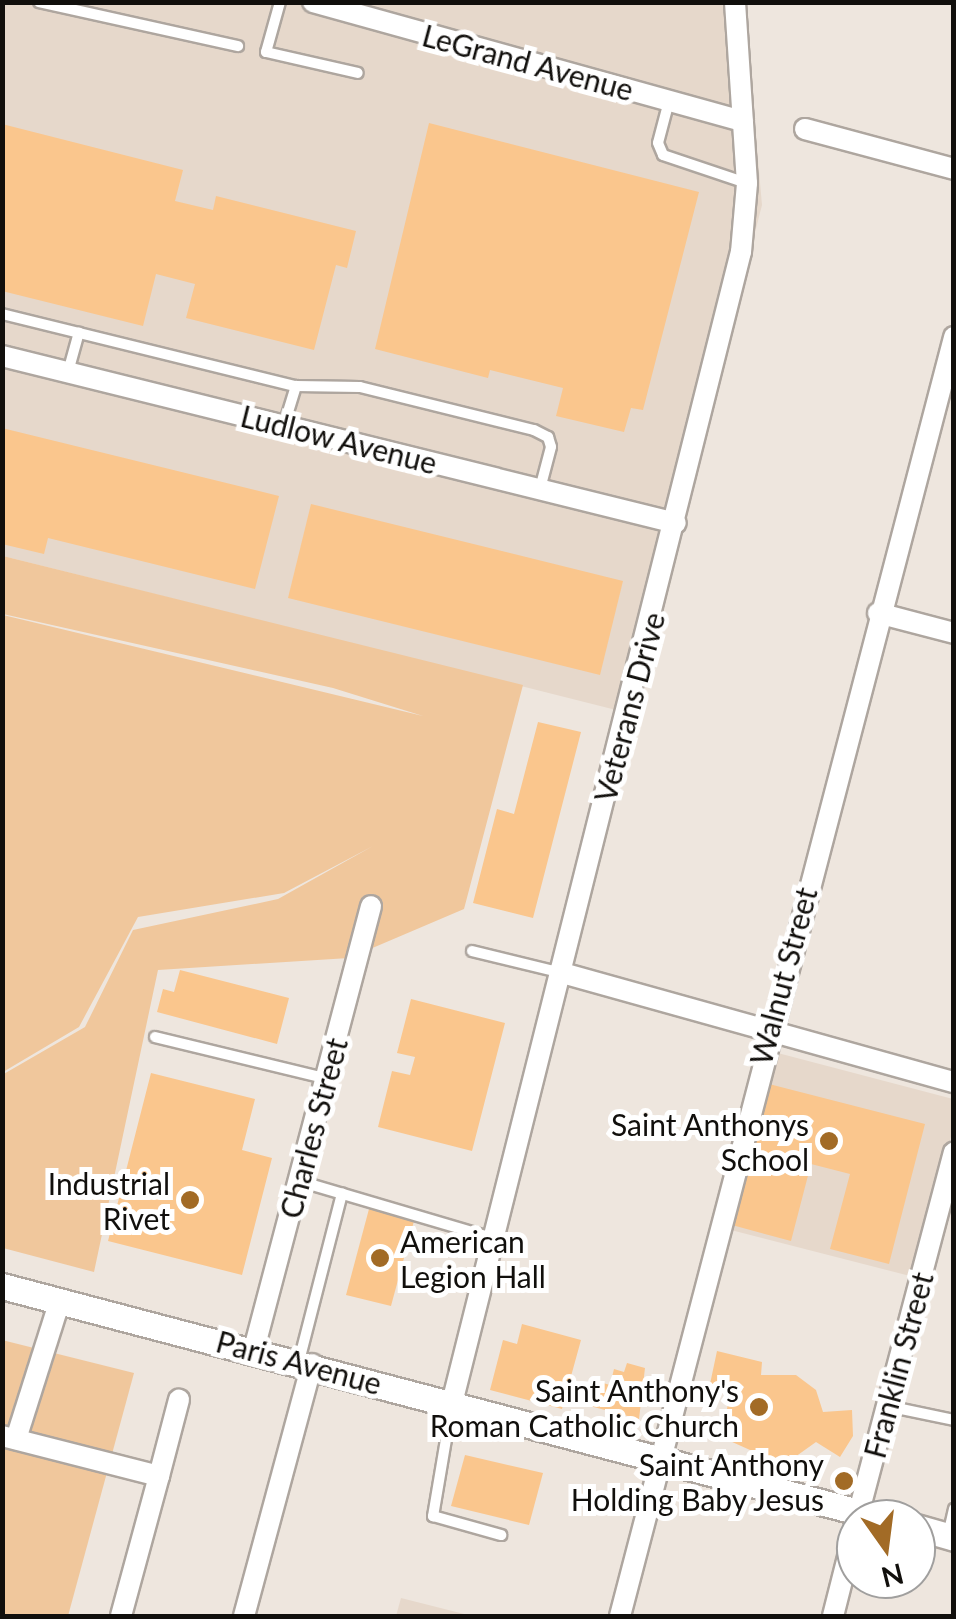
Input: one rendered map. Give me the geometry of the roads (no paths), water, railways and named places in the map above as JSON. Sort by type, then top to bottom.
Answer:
[{"type":"street","name":"LeGrand Avenue","points":[[313,2],[743,121]]},
{"type":"street","name":"Veterans Drive","points":[[452,1403],[676,523],[740,252],[747,183],[734,2]]},
{"type":"street","points":[[806,129],[954,169]]},
{"type":"street","name":"Walnut Street","points":[[620,1616],[768,1028],[954,337]]},
{"type":"street","name":"Ludlow Avenue","points":[[2,356],[676,523]]},
{"type":"street","points":[[878,612],[954,633]]},
{"type":"street","name":"Charles Street","points":[[254,1350],[372,906]]},
{"type":"street","points":[[559,972],[954,1082]]},
{"type":"street","name":"Franklin Street","points":[[863,1499],[954,1153]]},
{"type":"street","name":"Paris Avenue","points":[[2,1286],[305,1362],[662,1459],[836,1512]]},
{"type":"street","points":[[60,1300],[9,1438],[158,1476]]},
{"type":"street","points":[[244,1616],[305,1362]]},
{"type":"street","points":[[121,1616],[179,1400]]},
{"type":"lane","points":[[39,2],[238,46]]},
{"type":"lane","points":[[280,2],[266,52],[358,74]]},
{"type":"lane","points":[[669,101],[658,143],[663,155],[747,183]]},
{"type":"lane","points":[[2,314],[296,386],[381,391],[548,437],[540,489]]},
{"type":"lane","points":[[68,372],[79,332]]},
{"type":"lane","points":[[284,426],[296,386]]},
{"type":"lane","points":[[472,952],[559,972]]},
{"type":"lane","points":[[156,1037],[326,1078]]},
{"type":"lane","points":[[299,1181],[493,1238]]},
{"type":"lane","points":[[305,1362],[342,1194]]},
{"type":"lane","points":[[452,1403],[433,1516],[501,1535]]},
{"type":"lane","points":[[887,1406],[954,1420]]},
{"type":"lane","points":[[950,1537],[954,1509]]},
{"type":"place","name":"Saint Anthonys School","points":[[829,1141]]},
{"type":"place","name":"Industrial Rivet","points":[[190,1200]]},
{"type":"place","name":"American Legion Hall","points":[[380,1258]]},
{"type":"place","name":"Saint Anthony's Roman Catholic Church","points":[[759,1407]]},
{"type":"place","name":"Saint Anthony Holding Baby Jesus","points":[[844,1481]]}]
